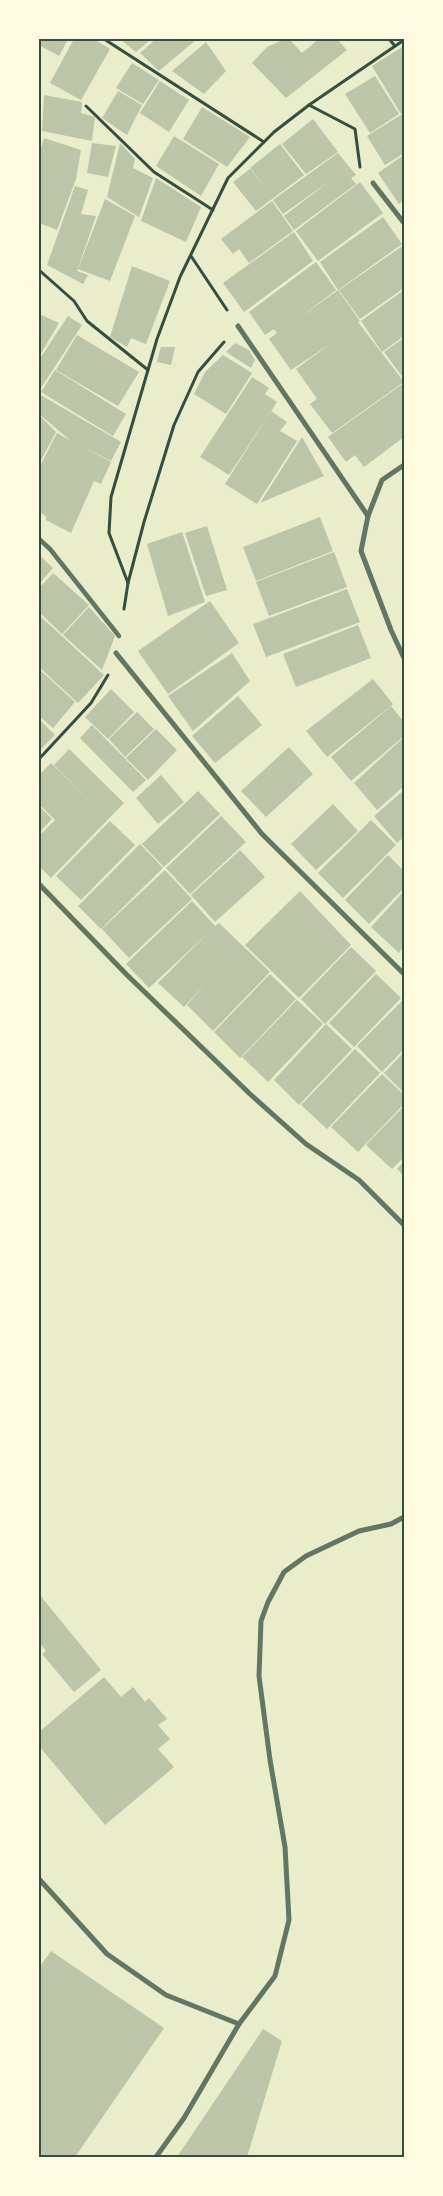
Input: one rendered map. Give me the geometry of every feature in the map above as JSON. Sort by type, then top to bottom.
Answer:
[{"type":"street","points":[[373,183],[404,223]]},
{"type":"street","points":[[238,326],[368,516]]},
{"type":"street","points":[[404,465],[382,480],[368,516],[361,551],[391,630],[404,658]]},
{"type":"street","points":[[39,539],[50,549],[119,636]]},
{"type":"street","points":[[116,652],[262,834],[404,974]]},
{"type":"street","points":[[39,884],[127,975],[250,1094],[306,1144],[359,1180],[404,1225]]},
{"type":"street","points":[[156,2157],[184,2118],[239,2024],[275,1976],[289,1920],[285,1847],[270,1760],[259,1676],[262,1620],[268,1602],[284,1572],[306,1556],[359,1531],[391,1524],[404,1518]]},
{"type":"street","points":[[39,1879],[108,1954],[166,1995],[239,2024]]},
{"type":"path","points":[[104,39],[264,142]]},
{"type":"path","points":[[389,39],[395,46]]},
{"type":"path","points":[[128,583],[109,533],[111,497],[148,370],[180,277],[228,178],[264,142],[310,105],[404,40]]},
{"type":"path","points":[[310,105],[355,129],[360,166],[373,183]]},
{"type":"path","points":[[86,106],[154,172],[213,210]]},
{"type":"path","points":[[119,636],[128,583],[149,504],[174,424],[198,372],[238,326],[191,256]]},
{"type":"path","points":[[39,270],[74,301],[87,321],[148,370]]},
{"type":"path","points":[[39,759],[91,704],[109,673],[116,652]]},
{"type":"building","points":[[39,39],[68,39],[59,56],[39,45]]},
{"type":"building","points":[[74,39],[94,39],[110,49],[81,100],[50,83]]},
{"type":"building","points":[[120,39],[151,39],[136,52]]},
{"type":"building","points":[[156,39],[197,39],[159,71],[140,53]]},
{"type":"building","points":[[289,39],[302,53],[319,39],[337,39],[347,50],[286,98],[252,63],[267,47]]},
{"type":"building","points":[[206,42],[226,71],[204,94],[172,71]]},
{"type":"building","points":[[404,46],[404,111],[401,114],[372,66]]},
{"type":"building","points":[[132,63],[159,80],[143,104],[116,88]]},
{"type":"building","points":[[375,76],[399,114],[370,133],[345,94]]},
{"type":"building","points":[[160,81],[189,100],[169,132],[140,113]]},
{"type":"building","points":[[118,91],[142,105],[127,135],[102,118]]},
{"type":"building","points":[[44,95],[82,102],[81,113],[95,117],[92,141],[42,131]]},
{"type":"building","points":[[202,107],[250,137],[227,167],[183,139]]},
{"type":"building","points":[[404,113],[404,153],[385,165],[367,136]]},
{"type":"building","points":[[313,119],[338,152],[306,174],[282,144]]},
{"type":"building","points":[[174,136],[219,164],[201,196],[156,166]]},
{"type":"building","points":[[44,138],[81,150],[76,179],[57,230],[39,223],[39,155]]},
{"type":"building","points":[[92,143],[116,146],[108,177],[87,173]]},
{"type":"building","points":[[120,143],[135,159],[133,168],[153,178],[139,217],[107,197]]},
{"type":"building","points":[[280,144],[304,175],[256,211],[233,182],[250,169],[272,195],[250,168]]},
{"type":"building","points":[[338,153],[356,175],[351,178],[356,184],[294,230],[284,216],[330,181],[283,214],[273,200]]},
{"type":"building","points":[[404,155],[404,200],[399,204],[378,173]]},
{"type":"building","points":[[156,178],[201,207],[186,242],[141,221]]},
{"type":"building","points":[[360,182],[383,213],[318,261],[296,231]]},
{"type":"building","points":[[75,186],[88,190],[81,214],[96,216],[77,271],[88,275],[83,284],[47,265]]},
{"type":"building","points":[[105,199],[135,216],[110,281],[78,269]]},
{"type":"building","points":[[272,201],[293,231],[249,263],[239,249],[233,254],[221,239]]},
{"type":"building","points":[[383,217],[402,244],[338,290],[320,262]]},
{"type":"building","points":[[294,232],[313,261],[244,312],[223,283]]},
{"type":"building","points":[[404,245],[404,288],[360,319],[339,290]]},
{"type":"building","points":[[316,262],[336,290],[298,319],[338,290],[360,321],[358,322],[404,382],[332,433],[310,404],[317,399],[296,369],[330,344],[291,370],[269,339],[277,333],[274,329],[265,335],[249,312]]},
{"type":"building","points":[[132,266],[170,281],[146,344],[131,338],[127,347],[110,337]]},
{"type":"building","points":[[404,290],[404,336],[382,352],[361,321]]},
{"type":"building","points":[[39,314],[59,323],[39,357]]},
{"type":"building","points":[[68,316],[82,325],[39,391],[39,360]]},
{"type":"building","points":[[77,335],[139,372],[118,406],[56,370]]},
{"type":"building","points":[[404,338],[404,379],[384,352]]},
{"type":"building","points":[[235,343],[249,350],[255,360],[251,368],[226,352]]},
{"type":"building","points":[[161,347],[175,347],[171,365],[157,362]]},
{"type":"building","points":[[223,355],[252,373],[226,414],[194,394],[205,372]]},
{"type":"building","points":[[55,370],[126,414],[113,436],[41,392]]},
{"type":"building","points":[[252,377],[269,388],[265,394],[277,402],[229,475],[200,457]]},
{"type":"building","points":[[404,383],[404,437],[364,467],[355,455],[346,462],[328,437]]},
{"type":"building","points":[[39,394],[121,442],[111,461],[84,447],[111,462],[101,484],[94,481],[71,533],[46,520],[46,516],[39,512],[39,468],[57,433],[71,441],[39,414]]},
{"type":"building","points":[[271,411],[287,422],[280,431],[297,441],[257,504],[225,484]]},
{"type":"building","points":[[39,415],[56,432],[39,464]]},
{"type":"building","points":[[302,437],[324,476],[260,503]]},
{"type":"building","points":[[320,517],[333,551],[256,581],[243,547]]},
{"type":"building","points":[[207,526],[227,590],[206,596],[185,533]]},
{"type":"building","points":[[182,532],[205,602],[168,616],[147,544]]},
{"type":"building","points":[[334,552],[347,587],[269,616],[256,582]]},
{"type":"building","points":[[39,555],[53,568],[39,584]]},
{"type":"building","points":[[53,573],[89,605],[62,634],[39,612],[39,588]]},
{"type":"building","points":[[347,589],[360,622],[266,657],[253,624]]},
{"type":"building","points":[[210,601],[239,643],[168,694],[138,651]]},
{"type":"building","points":[[89,607],[115,636],[102,670],[63,635]]},
{"type":"building","points":[[39,615],[104,675],[78,703],[39,667]]},
{"type":"building","points":[[358,625],[371,658],[296,687],[283,654]]},
{"type":"building","points":[[232,653],[250,681],[193,731],[168,696]]},
{"type":"building","points":[[39,669],[75,702],[53,728],[39,716]]},
{"type":"building","points":[[373,679],[393,704],[327,757],[306,731]]},
{"type":"building","points":[[111,689],[134,712],[108,739],[85,717]]},
{"type":"building","points":[[238,696],[262,725],[215,763],[192,736]]},
{"type":"building","points":[[391,706],[404,722],[404,736],[351,781],[331,757]]},
{"type":"building","points":[[137,712],[154,729],[125,757],[109,739]]},
{"type":"building","points":[[39,719],[55,735],[39,751]]},
{"type":"building","points":[[92,725],[146,780],[133,792],[80,738]]},
{"type":"building","points":[[156,729],[177,750],[148,780],[126,758]]},
{"type":"building","points":[[404,737],[404,786],[377,810],[354,783]]},
{"type":"building","points":[[289,747],[313,774],[266,817],[241,791]]},
{"type":"building","points":[[69,749],[124,803],[51,878],[39,866],[39,836],[55,820],[39,804],[39,775],[51,763],[93,804],[54,765]]},
{"type":"building","points":[[161,775],[184,802],[158,824],[136,798]]},
{"type":"building","points":[[404,790],[404,837],[397,843],[374,816]]},
{"type":"building","points":[[198,791],[220,814],[164,867],[142,844]]},
{"type":"building","points":[[333,804],[358,831],[316,870],[291,844]]},
{"type":"building","points":[[39,806],[52,819],[39,833]]},
{"type":"building","points":[[221,816],[246,842],[190,894],[166,868]]},
{"type":"building","points":[[371,820],[396,845],[343,898],[318,873]]},
{"type":"building","points":[[110,821],[135,845],[81,900],[56,876]]},
{"type":"building","points":[[140,844],[163,868],[101,929],[78,906]]},
{"type":"building","points":[[240,850],[265,877],[215,922],[191,895]]},
{"type":"building","points":[[388,855],[404,871],[404,888],[369,924],[345,900]]},
{"type":"building","points":[[165,870],[192,899],[129,958],[102,929]]},
{"type":"building","points":[[300,891],[351,945],[299,998],[245,945]]},
{"type":"building","points":[[404,891],[404,946],[399,953],[371,927]]},
{"type":"building","points":[[192,901],[215,926],[219,923],[270,972],[213,1031],[187,1005],[207,982],[184,1007],[158,983],[207,934],[149,988],[126,964]]},
{"type":"building","points":[[351,947],[376,971],[325,1024],[301,999]]},
{"type":"building","points":[[270,974],[296,999],[240,1058],[214,1032]]},
{"type":"building","points":[[376,974],[401,998],[354,1047],[329,1023]]},
{"type":"building","points":[[404,999],[404,1049],[382,1072],[357,1046]]},
{"type":"building","points":[[297,1000],[323,1024],[268,1082],[242,1057]]},
{"type":"building","points":[[326,1024],[352,1049],[299,1105],[274,1080]]},
{"type":"building","points":[[355,1049],[380,1073],[327,1129],[301,1105]]},
{"type":"building","points":[[404,1052],[404,1093],[384,1073]]},
{"type":"building","points":[[382,1074],[404,1095],[404,1104],[358,1152],[331,1127]]},
{"type":"building","points":[[404,1106],[404,1157],[392,1169],[366,1145]]},
{"type":"building","points":[[404,1161],[404,1176],[397,1169]]},
{"type":"building","points":[[39,1594],[101,1670],[74,1692],[42,1654],[46,1651],[39,1642]]},
{"type":"building","points":[[104,1677],[121,1697],[133,1687],[145,1702],[149,1698],[167,1719],[158,1725],[170,1739],[158,1749],[174,1767],[105,1825],[39,1746],[39,1732]]},
{"type":"building","points":[[51,1951],[164,2028],[75,2157],[39,2157],[39,1968]]},
{"type":"building","points":[[263,2029],[282,2041],[247,2157],[177,2157]]}]
